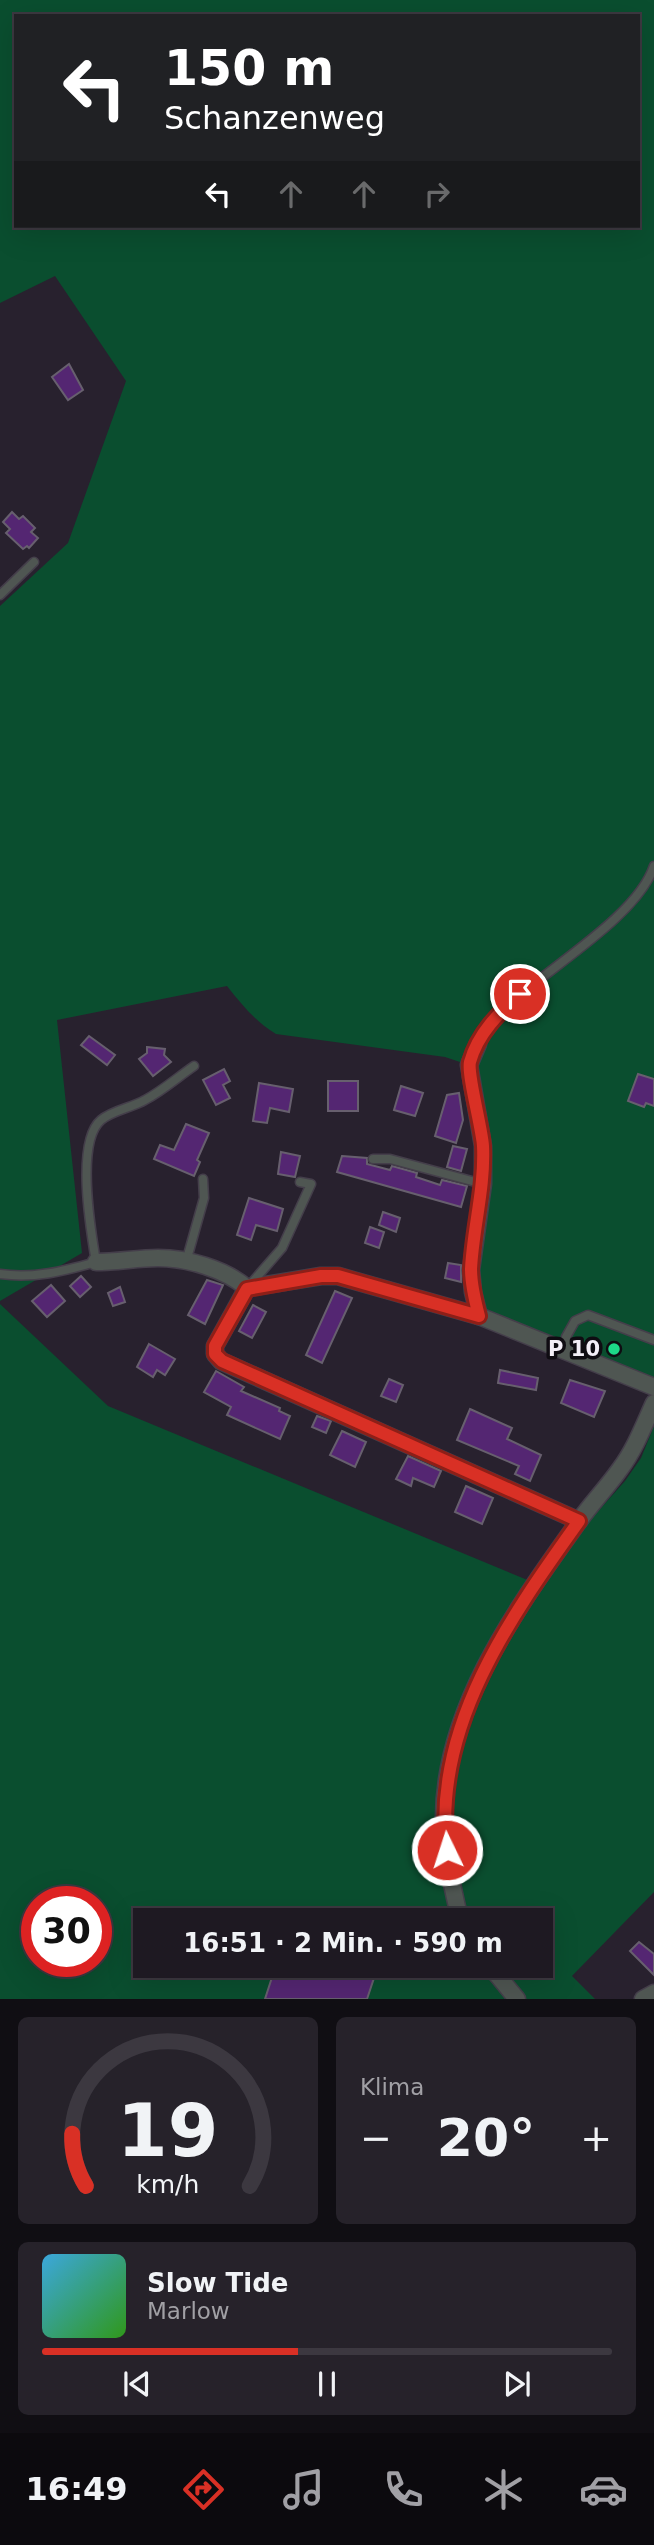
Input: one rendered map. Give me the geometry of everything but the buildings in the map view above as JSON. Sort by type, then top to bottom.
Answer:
[{"type":"street","points":[[478,1044],[469,1065],[480,1122],[483,1184],[471,1270],[472,1292],[479,1316]]},
{"type":"street","points":[[96,1262],[159,1258],[186,1262],[220,1272],[239,1281],[247,1289]]},
{"type":"street","points":[[247,1289],[321,1276],[338,1276],[479,1316],[654,1387]]},
{"type":"street","points":[[247,1289],[215,1346],[215,1354],[222,1361],[579,1521]]},
{"type":"street","points":[[457,1908],[444,1826],[450,1764],[471,1699],[485,1668],[536,1581],[579,1521],[622,1468],[654,1403]]},
{"type":"street","points":[[500,1978],[517,1999]]},
{"type":"street","points":[[643,1999],[654,1993]]},
{"type":"lane","points":[[0,595],[34,562]]},
{"type":"lane","points":[[478,1044],[493,1018],[638,897],[654,866]]},
{"type":"lane","points":[[0,1274],[54,1274],[96,1262],[88,1210],[88,1156],[92,1131],[101,1120],[145,1100],[194,1066]]},
{"type":"lane","points":[[373,1159],[390,1159],[483,1184]]},
{"type":"lane","points":[[186,1262],[204,1198],[203,1179]]},
{"type":"lane","points":[[247,1289],[282,1248],[311,1184],[300,1182]]},
{"type":"lane","points":[[570,1354],[566,1338],[575,1321],[588,1315],[654,1340]]},
{"type":"green space","points":[[0,0],[654,0],[654,1387],[479,1316],[473,1292],[483,1184],[469,1065],[445,1057],[276,1034],[255,1018],[227,986],[57,1020],[82,1253],[0,1301],[0,606],[68,543],[126,381],[55,276],[0,303]]},
{"type":"green space","points":[[0,1304],[108,1406],[542,1586],[584,1527],[625,1481],[641,1458],[654,1426],[654,1892],[572,1976],[595,1999],[0,1999]]},
{"type":"place","name":"P 10","points":[[614,1349]]},
{"type":"route","points":[[447,1850],[444,1826],[450,1764],[471,1699],[485,1668],[527,1595],[579,1521],[222,1361],[215,1354],[215,1346],[247,1289],[321,1276],[338,1276],[479,1316],[472,1292],[471,1270],[483,1184],[483,1146],[469,1065],[493,1018],[520,994]]}]
